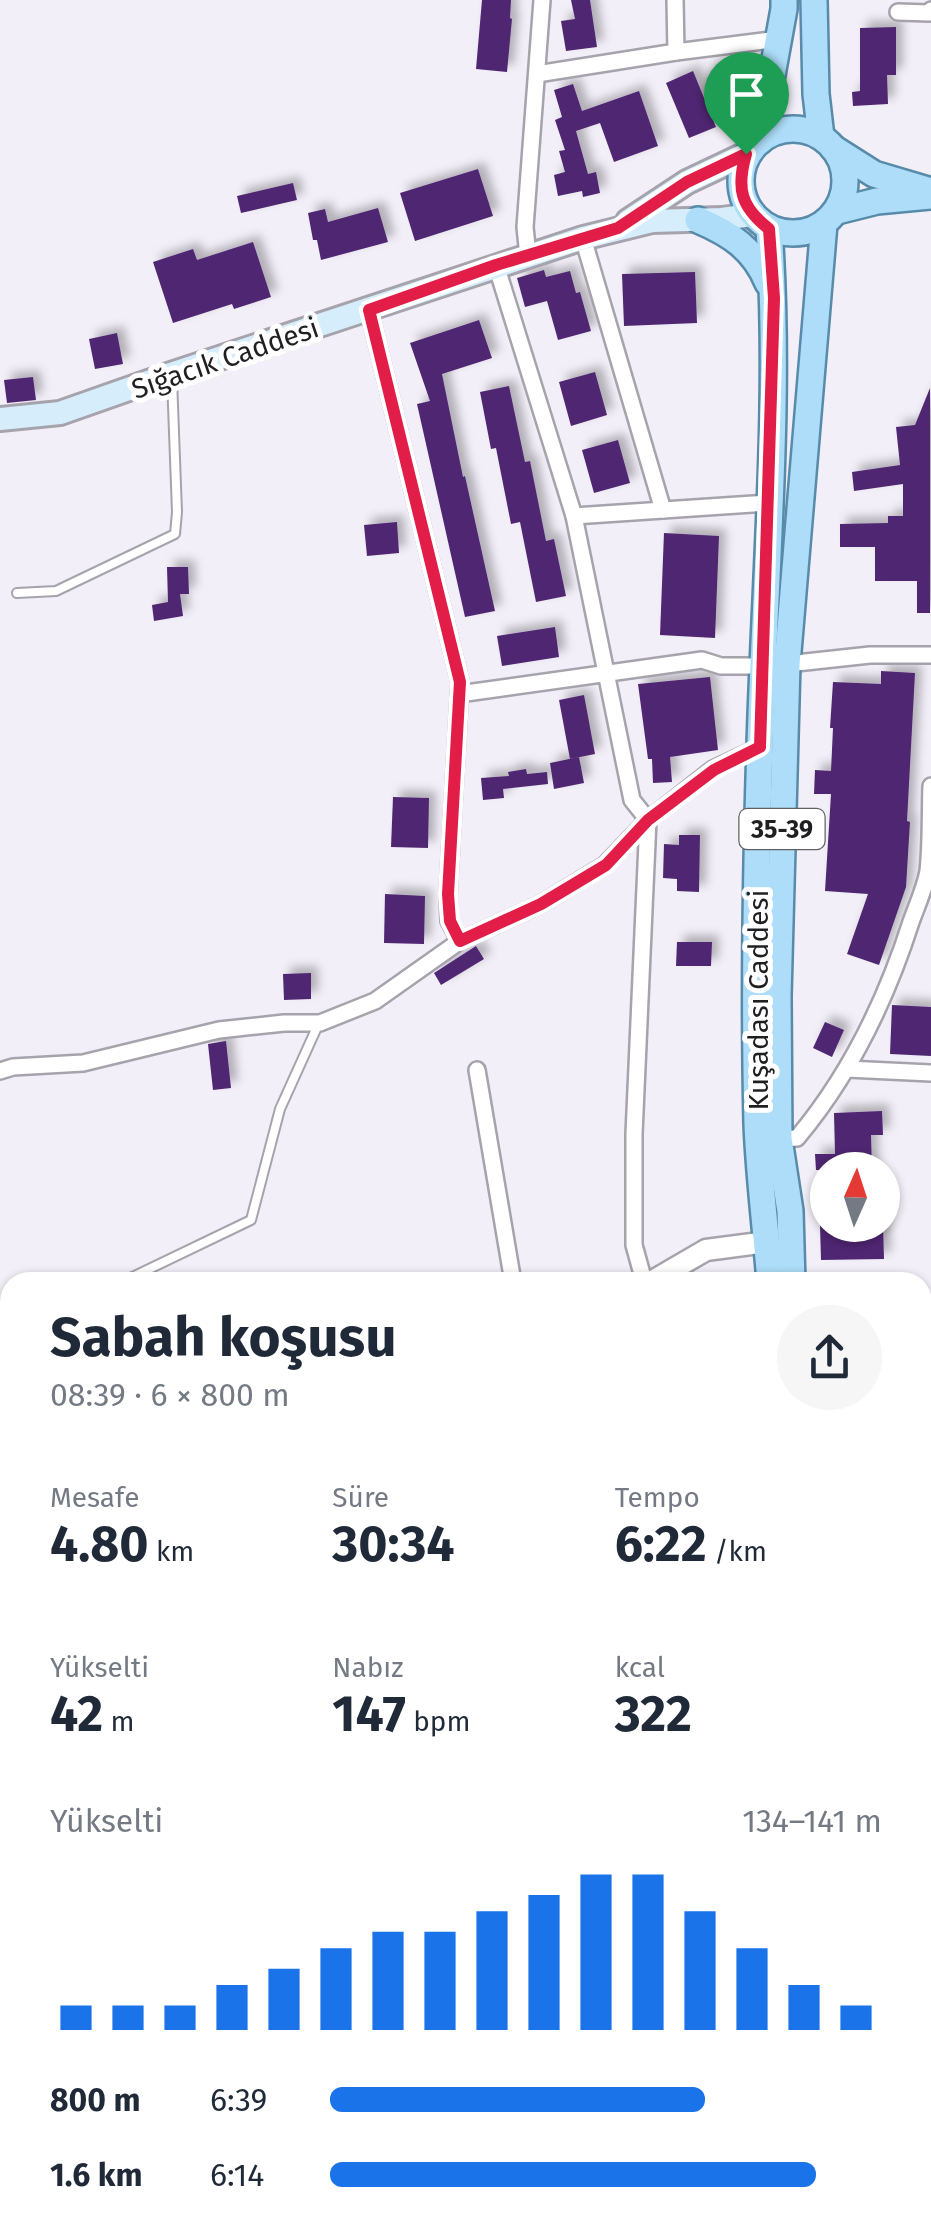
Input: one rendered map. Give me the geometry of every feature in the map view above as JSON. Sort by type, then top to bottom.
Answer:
[{"type":"main road","points":[[784,0],[753,148],[740,184],[743,199],[760,222],[789,234],[802,233],[830,217],[877,201],[931,193]]},
{"type":"main road","points":[[814,0],[816,94],[827,142],[843,164],[846,180],[844,196],[830,217]]},
{"type":"main road","points":[[753,148],[774,132],[806,130],[874,174],[931,193]]},
{"type":"main road","name":"Sığacık Caddesi","points":[[618,228],[687,182],[753,148]]},
{"type":"main road","name":"Kuşadası Caddesi","points":[[769,1272],[758,1126],[760,747],[775,665],[830,217]]},
{"type":"main road","points":[[698,220],[744,245],[761,266],[774,298]]},
{"type":"main road","name":"Sığacık Caddesi","points":[[0,420],[60,413],[496,265],[618,228],[652,221],[760,222]]},
{"type":"main road","name":"35-39","points":[[760,222],[774,298]]},
{"type":"main road","name":"Kuşadası Caddesi","points":[[774,298],[769,503],[775,665],[780,1139],[790,1211],[792,1272]]},
{"type":"street","points":[[528,256],[524,227],[542,0]]},
{"type":"street","points":[[676,0],[676,52]]},
{"type":"street","points":[[898,12],[931,10]]},
{"type":"street","points":[[536,74],[778,39]]},
{"type":"street","points":[[583,238],[664,510]]},
{"type":"street","points":[[496,265],[574,516],[632,800],[648,820],[634,1134],[634,1245],[641,1272]]},
{"type":"street","points":[[369,310],[460,682],[448,894],[450,921],[460,941]]},
{"type":"street","points":[[574,516],[769,503]]},
{"type":"street","points":[[459,694],[702,660],[721,666],[775,665],[870,655],[931,654],[931,664]]},
{"type":"street","points":[[0,1072],[13,1067],[83,1063],[219,1030],[284,1022],[320,1023],[375,1001],[460,941],[541,904],[606,865],[648,820],[714,770],[760,747]]},
{"type":"street","points":[[780,1139],[797,1138],[847,1069],[900,956],[930,870],[931,786]]},
{"type":"street","points":[[847,1069],[931,1074]]},
{"type":"street","points":[[478,1070],[511,1272]]},
{"type":"street","points":[[667,1272],[706,1250],[767,1242]]},
{"type":"lane","points":[[17,594],[56,590],[174,534],[177,512],[171,374]]},
{"type":"lane","points":[[143,1272],[251,1220],[280,1109],[320,1023]]},
{"type":"building","points":[[482,0],[511,0],[507,72],[476,69]]},
{"type":"building","points":[[571,0],[590,0],[597,47],[566,51],[561,21],[575,19]]},
{"type":"building","points":[[896,27],[896,75],[887,75],[888,104],[853,106],[852,92],[860,91],[860,28]]},
{"type":"building","points":[[693,71],[716,127],[689,138],[666,83]]},
{"type":"building","points":[[573,84],[582,111],[639,91],[658,146],[614,162],[600,123],[576,131],[588,174],[596,172],[600,193],[583,197],[582,191],[558,196],[554,175],[565,172],[559,151],[565,150],[555,120],[562,117],[554,90]]},
{"type":"building","points":[[478,169],[493,216],[415,241],[400,193]]},
{"type":"building","points":[[293,183],[297,200],[241,213],[237,196]]},
{"type":"building","points":[[378,208],[388,242],[321,260],[308,213],[325,209],[328,222]]},
{"type":"building","points":[[253,242],[271,297],[234,309],[232,304],[173,323],[153,262],[193,249],[197,260]]},
{"type":"building","points":[[544,270],[546,277],[570,271],[591,331],[558,340],[547,301],[525,307],[517,278]]},
{"type":"building","points":[[695,272],[697,323],[624,326],[622,274]]},
{"type":"building","points":[[479,320],[492,358],[442,374],[495,611],[465,617],[417,404],[430,401],[410,343]]},
{"type":"building","points":[[117,333],[123,364],[95,369],[89,339]]},
{"type":"building","points":[[595,372],[607,415],[571,426],[559,382]]},
{"type":"building","points":[[33,377],[36,400],[7,403],[4,380]]},
{"type":"building","points":[[509,386],[525,462],[530,461],[546,541],[554,539],[566,596],[536,602],[520,522],[511,524],[480,392]]},
{"type":"building","points":[[930,388],[930,613],[917,613],[917,581],[875,581],[875,547],[840,547],[840,524],[888,523],[888,516],[903,516],[903,484],[854,491],[852,472],[900,465],[896,427],[915,425]]},
{"type":"building","points":[[618,440],[630,483],[594,493],[582,450]]},
{"type":"building","points":[[397,522],[399,553],[367,556],[364,525]]},
{"type":"building","points":[[664,533],[719,536],[715,638],[660,635]]},
{"type":"building","points":[[167,567],[188,567],[189,594],[180,594],[183,616],[154,621],[152,605],[168,602]]},
{"type":"building","points":[[555,627],[559,657],[502,666],[497,636]]},
{"type":"building","points":[[881,671],[915,673],[906,887],[879,965],[847,954],[868,894],[825,891],[831,794],[814,794],[815,770],[831,771],[833,682],[881,684]]},
{"type":"building","points":[[710,677],[718,750],[670,757],[672,782],[653,783],[638,684]]},
{"type":"building","points":[[584,695],[595,754],[570,759],[559,700]]},
{"type":"building","points":[[579,757],[584,783],[554,789],[550,763]]},
{"type":"building","points":[[526,769],[527,774],[547,772],[548,784],[503,789],[504,798],[483,800],[481,778],[509,776],[508,772]]},
{"type":"building","points":[[393,797],[429,798],[428,848],[391,847]]},
{"type":"building","points":[[679,835],[700,835],[699,892],[677,891],[677,879],[663,878],[664,844],[679,845]]},
{"type":"building","points":[[385,894],[425,896],[424,944],[384,943]]},
{"type":"building","points":[[677,942],[712,942],[711,966],[676,966]]},
{"type":"building","points":[[476,946],[484,959],[441,985],[434,973]]},
{"type":"building","points":[[311,973],[311,999],[284,1000],[283,974]]},
{"type":"building","points":[[892,1005],[931,1007],[931,1056],[890,1054]]},
{"type":"building","points":[[825,1022],[844,1030],[832,1057],[813,1048]]},
{"type":"building","points":[[226,1041],[231,1088],[213,1090],[208,1044]]},
{"type":"building","points":[[882,1111],[883,1135],[871,1135],[871,1152],[835,1152],[834,1113]]},
{"type":"building","points":[[820,1242],[884,1242],[884,1259],[821,1260]]},
{"type":"route","points":[[746,154],[740,184],[751,215],[769,229],[774,298],[760,747],[714,770],[648,820],[606,865],[541,904],[460,941],[450,921],[448,894],[460,682],[369,310],[496,265],[618,228],[687,182],[746,154]]}]
